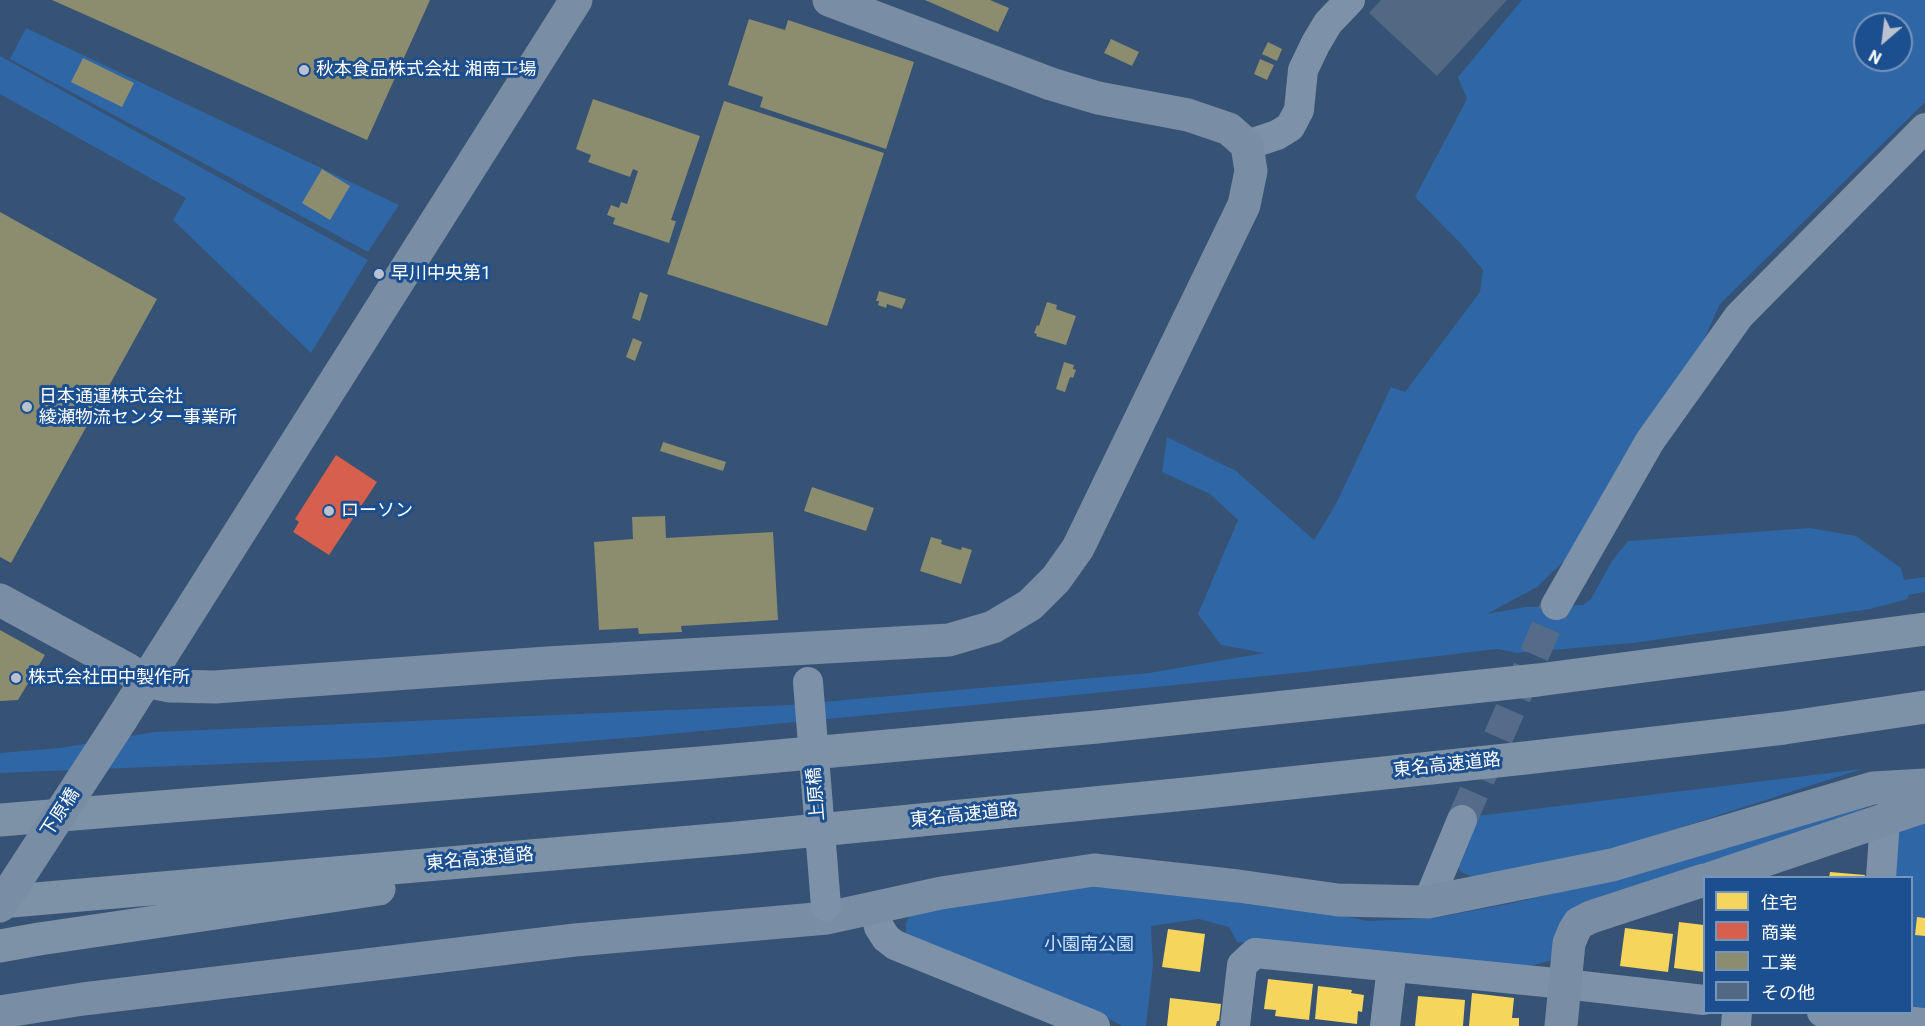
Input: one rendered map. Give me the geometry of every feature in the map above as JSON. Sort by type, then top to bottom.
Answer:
[{"type":"highway","points":[[0,820],[712,762],[1097,727],[1526,681],[1925,629]]},
{"type":"highway","name":"東名高速道路","points":[[0,904],[737,838],[1172,795],[1784,728],[1925,707]]},
{"type":"highway","points":[[0,800],[524,764],[712,762]]},
{"type":"highway","points":[[0,946],[737,838]]},
{"type":"street","name":"下原橋","points":[[0,904],[121,720],[576,0]]},
{"type":"street","points":[[0,600],[145,681],[170,686],[215,687],[547,663],[950,640],[993,627],[1030,605],[1056,579],[1078,548],[1244,205],[1251,171],[1247,145],[1229,129],[1188,116],[1098,98],[1051,84],[829,0]]},
{"type":"street","points":[[1247,145],[1277,135],[1290,127],[1299,110],[1303,70],[1328,23],[1350,0]]},
{"type":"street","points":[[1556,605],[1650,441],[1739,316],[1925,128]]},
{"type":"street","name":"上原橋","points":[[803,650],[808,682],[827,912]]},
{"type":"street","points":[[0,1012],[83,999],[575,940],[874,908],[941,893],[1094,870],[1338,900],[1428,902],[1612,865],[1873,788],[1925,785]]},
{"type":"street","points":[[1718,876],[1925,806]]},
{"type":"street","points":[[1428,902],[1462,820]]},
{"type":"street","points":[[1881,876],[1886,820]]},
{"type":"street","points":[[1561,1026],[1569,943],[1579,923],[1703,880]]},
{"type":"street","points":[[874,908],[879,927],[886,938],[895,945],[1095,1026]]},
{"type":"street","points":[[1235,1026],[1242,964],[1255,953],[1703,1000]]},
{"type":"street","points":[[1385,1026],[1392,967]]},
{"type":"street","points":[[1853,1014],[1925,1023]]},
{"type":"green space","points":[[1522,0],[1925,0],[1925,102],[1720,304],[1655,448],[1610,517],[1537,587],[1487,614],[1525,607],[1583,605],[1591,599],[1612,561],[1628,541],[1810,528],[1856,536],[1901,568],[1904,580],[1925,577],[1925,592],[1908,595],[1908,599],[1870,609],[1633,643],[1517,653],[1497,649],[1305,672],[638,737],[376,758],[0,773],[0,753],[60,748],[154,732],[789,705],[1149,673],[1264,653],[1221,645],[1198,614],[1238,520],[1210,494],[1162,472],[1167,437],[1236,471],[1314,540],[1336,504],[1391,387],[1405,392],[1480,292],[1483,270],[1415,197],[1467,99],[1458,77]]},
{"type":"green space","points":[[26,28],[399,205],[368,252],[10,59]]},
{"type":"green space","points":[[0,56],[368,260],[311,353],[173,220],[186,198],[0,94]]},
{"type":"green space","points":[[1862,769],[1614,849],[1475,878],[1461,872],[1454,861],[1477,816]]},
{"type":"green space","name":"小園南公園","points":[[1853,806],[1869,810],[1563,922],[1553,960],[1526,967],[1237,942],[1229,927],[1199,919],[1151,926],[1153,965],[1146,1026],[1122,1026],[1099,1013],[906,938],[906,923],[909,916],[958,904],[1087,883],[1259,899],[1368,921],[1434,918],[1513,903],[1617,878]]},
{"type":"green space","points":[[1925,816],[1925,1008],[1913,1006],[1913,876],[1894,876],[1898,823]]},
{"type":"building: 住宅","points":[[1830,872],[1865,875],[1865,876],[1829,876]]},
{"type":"building: 住宅","points":[[1917,917],[1925,918],[1925,936],[1915,935]]},
{"type":"building: 住宅","points":[[1679,922],[1703,925],[1703,972],[1674,968]]},
{"type":"building: 住宅","points":[[1625,928],[1673,934],[1668,972],[1620,966]]},
{"type":"building: 住宅","points":[[1168,929],[1205,934],[1200,972],[1162,967]]},
{"type":"building: 住宅","points":[[1268,979],[1313,984],[1309,1020],[1275,1016],[1276,1010],[1264,1009]]},
{"type":"building: 住宅","points":[[1318,986],[1352,990],[1351,993],[1364,995],[1362,1012],[1358,1011],[1357,1024],[1315,1019]]},
{"type":"building: 住宅","points":[[1472,993],[1514,998],[1512,1018],[1519,1018],[1519,1026],[1469,1026]]},
{"type":"building: 住宅","points":[[1418,996],[1465,1000],[1463,1026],[1415,1026]]},
{"type":"building: 住宅","points":[[1170,998],[1221,1004],[1219,1021],[1216,1026],[1167,1026]]},
{"type":"building: 商業","points":[[336,455],[377,482],[329,555],[293,532],[299,522],[295,519]]},
{"type":"building: 工業","name":"秋本食品株式会社 湘南工場","points":[[52,0],[430,0],[367,140]]},
{"type":"building: 工業","points":[[925,0],[990,0],[1009,8],[998,32]]},
{"type":"building: 工業","points":[[749,19],[785,30],[788,20],[914,62],[886,149],[760,107],[763,97],[728,85]]},
{"type":"building: 工業","points":[[1111,39],[1139,52],[1132,66],[1104,53]]},
{"type":"building: 工業","points":[[1268,42],[1282,49],[1277,61],[1262,54]]},
{"type":"building: 工業","points":[[83,58],[134,83],[122,107],[71,82]]},
{"type":"building: 工業","points":[[1260,59],[1274,65],[1267,80],[1254,74]]},
{"type":"building: 工業","points":[[593,99],[700,136],[671,220],[676,221],[669,243],[613,224],[615,218],[607,215],[611,205],[619,208],[621,202],[627,204],[638,171],[633,169],[630,177],[588,162],[591,155],[576,149]]},
{"type":"building: 工業","points":[[724,101],[884,153],[827,326],[667,274]]},
{"type":"building: 工業","points":[[322,169],[350,186],[330,220],[302,203]]},
{"type":"building: 工業","points":[[0,212],[157,299],[11,563],[0,557]]},
{"type":"building: 工業","points":[[879,291],[906,299],[902,309],[887,304],[886,308],[878,305],[879,301],[876,301]]},
{"type":"building: 工業","points":[[640,292],[648,295],[640,321],[632,318]]},
{"type":"building: 工業","points":[[1047,302],[1057,305],[1056,309],[1076,316],[1066,345],[1036,336],[1037,334],[1034,333],[1037,325],[1039,326]]},
{"type":"building: 工業","points":[[633,338],[642,342],[635,361],[626,357]]},
{"type":"building: 工業","points":[[1064,362],[1074,365],[1073,369],[1076,370],[1073,378],[1070,377],[1065,392],[1056,389]]},
{"type":"building: 工業","points":[[663,442],[726,462],[723,471],[660,451]]},
{"type":"building: 工業","points":[[812,487],[874,508],[866,531],[804,511]]},
{"type":"building: 工業","points":[[665,516],[666,538],[773,532],[778,620],[681,626],[682,632],[639,634],[638,628],[599,630],[594,542],[633,539],[632,517]]},
{"type":"building: 工業","points":[[931,537],[942,540],[941,544],[961,550],[962,547],[972,550],[961,584],[920,571]]},
{"type":"building: 工業","name":"株式会社田中製作所","points":[[0,630],[45,655],[18,700],[0,701]]},
{"type":"building: その他","points":[[1381,0],[1507,0],[1437,76],[1369,13]]},
{"type":"tunnel","points":[[1462,820],[1556,605]]},
{"type":"place","name":"秋本食品株式会社 湘南工場","points":[[304,70]]},
{"type":"place","name":"早川中央第1","points":[[379,274]]},
{"type":"place","name":"日本通運株式会社 綾瀬物流センター事業所","points":[[27,407]]},
{"type":"place","name":"ローソン","points":[[329,511]]},
{"type":"place","name":"株式会社田中製作所","points":[[16,678]]}]
